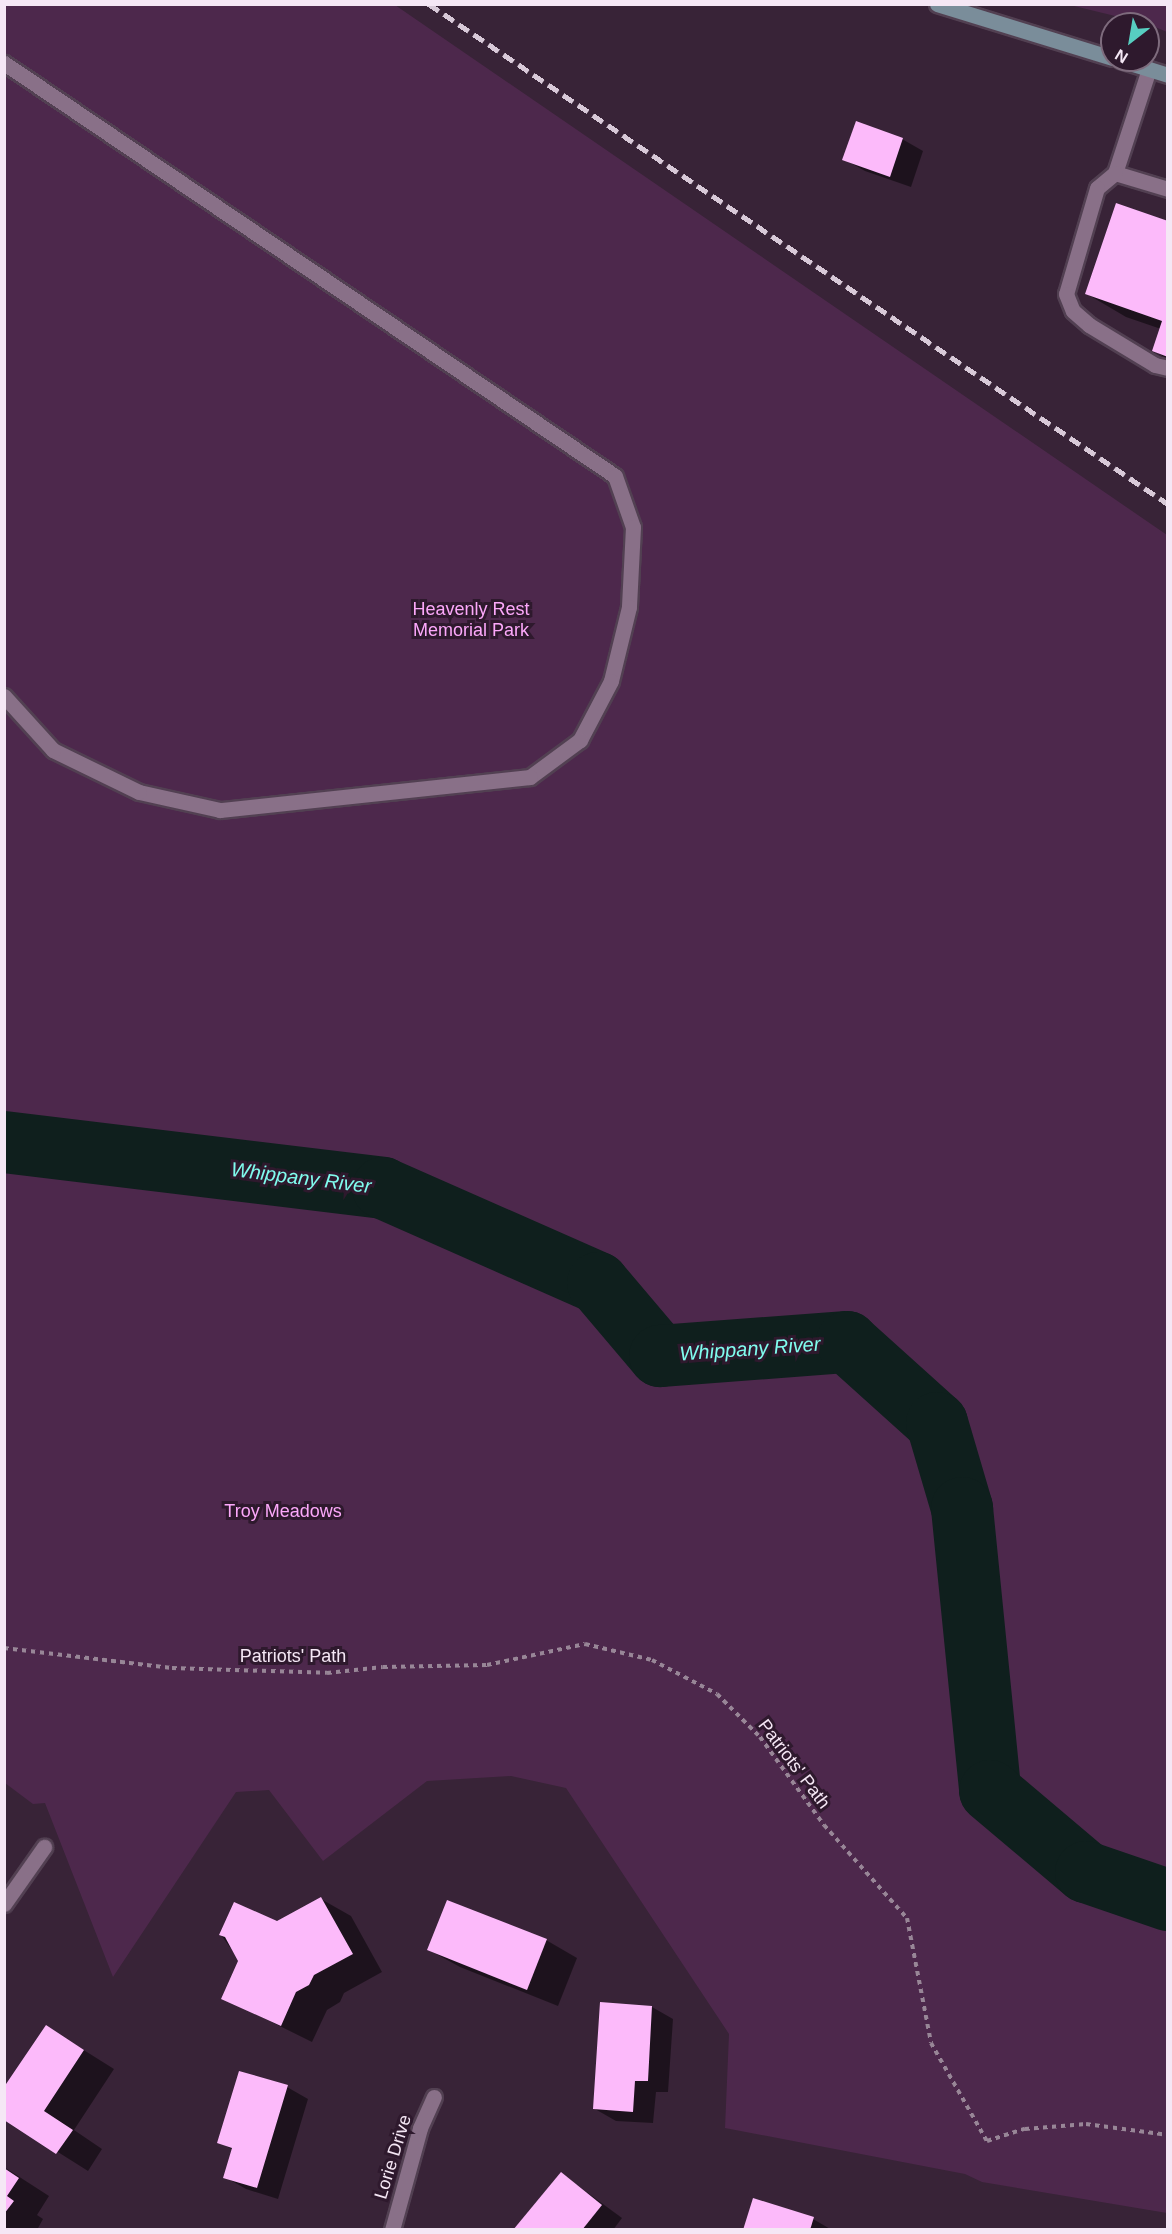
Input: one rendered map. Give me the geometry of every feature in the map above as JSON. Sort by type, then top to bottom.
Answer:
[{"type":"main road","points":[[937,4],[1100,54]]},
{"type":"street","points":[[4,63],[615,476],[633,527],[629,607],[611,681],[580,740],[530,777],[220,810],[139,792],[53,750],[4,696]]},
{"type":"street","points":[[1148,72],[1115,173],[1097,188],[1066,294],[1073,310],[1089,325],[1155,365],[1167,368]]},
{"type":"street","points":[[1115,173],[1167,189]]},
{"type":"street","points":[[4,1904],[44,1847]]},
{"type":"street","name":"Lorie Drive","points":[[392,2229],[420,2128],[434,2097]]},
{"type":"path","name":"Patriots' Path","points":[[4,1648],[172,1668],[327,1673],[383,1667],[487,1665],[585,1644],[652,1660],[717,1694],[760,1737],[824,1825],[907,1918],[932,2043],[987,2141],[1025,2129],[1086,2124],[1167,2135]]},
{"type":"green space","points":[[5,5],[395,5],[1167,535],[1167,2213],[982,2182],[965,2174],[725,2128],[729,2034],[566,1788],[511,1776],[427,1781],[323,1861],[269,1790],[236,1792],[113,1977],[45,1803],[33,1804],[5,1783]]},
{"type":"green space","points":[[1070,5],[1167,5],[1167,32],[1160,29],[1160,12],[1100,12]]},
{"type":"building","points":[[856,121],[903,138],[890,177],[842,160]]},
{"type":"building","points":[[1116,203],[1168,221],[1168,357],[1152,351],[1162,321],[1085,294]]},
{"type":"building","points":[[321,1897],[353,1954],[314,1975],[309,1985],[296,1992],[281,2026],[221,1999],[238,1961],[225,1937],[219,1935],[234,1902],[277,1921]]},
{"type":"building","points":[[447,1900],[547,1939],[527,1990],[427,1950]]},
{"type":"building","points":[[600,2002],[652,2006],[648,2081],[635,2081],[633,2112],[593,2109]]},
{"type":"building","points":[[46,2025],[84,2050],[44,2111],[73,2130],[56,2154],[4,2120],[4,2087]]},
{"type":"building","points":[[239,2071],[288,2085],[257,2188],[223,2178],[232,2148],[217,2143]]},
{"type":"building","points":[[4,2168],[19,2178],[7,2196],[14,2201],[4,2214]]},
{"type":"building","points":[[561,2172],[602,2205],[582,2230],[513,2230]]},
{"type":"building","points":[[753,2198],[814,2217],[810,2230],[743,2230]]},
{"type":"waterway","name":"Whippany River","points":[[4,1142],[383,1188],[598,1283],[660,1356],[847,1342],[937,1423],[962,1508],[990,1791],[1086,1872],[1168,1900]]},
{"type":"railway","points":[[429,4],[1168,504]]},
{"type":"park label","name":"Heavenly Rest Memorial Park","points":[[471,620]]},
{"type":"park label","name":"Troy Meadows","points":[[283,1511]]}]
